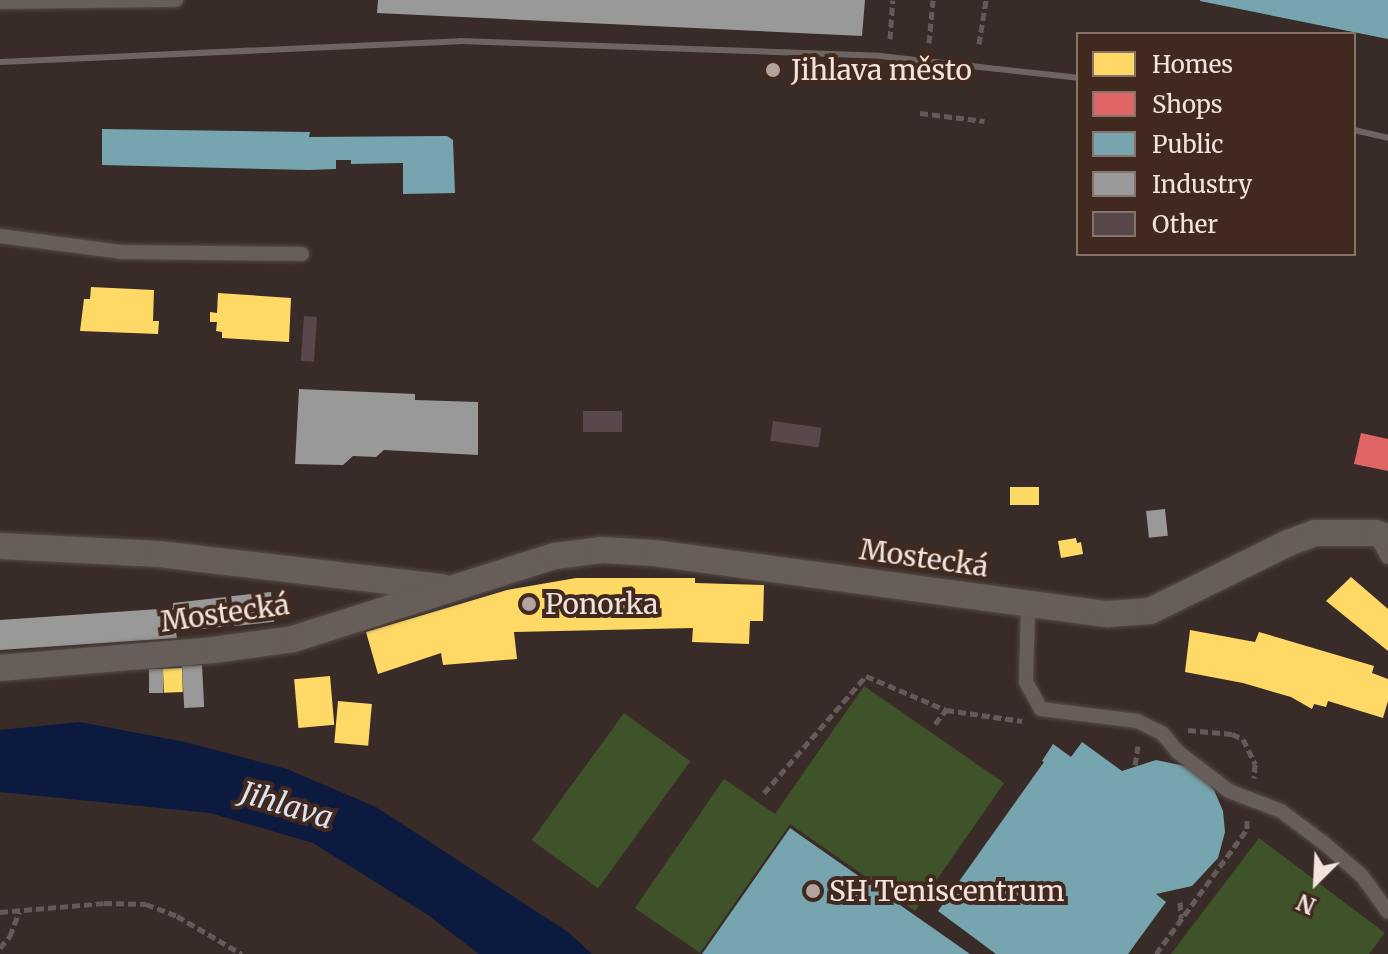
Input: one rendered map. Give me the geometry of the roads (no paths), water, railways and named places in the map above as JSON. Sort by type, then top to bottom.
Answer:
[{"type":"street","name":"Mostecká","points":[[0,668],[213,650],[293,639],[555,556],[601,550],[654,553],[1108,614],[1150,611],[1288,543],[1315,533],[1382,535]]},
{"type":"street","name":"Mostecká","points":[[0,546],[159,554],[452,588]]},
{"type":"lane","points":[[0,2],[176,0]]},
{"type":"lane","points":[[0,236],[121,252],[302,254]]},
{"type":"lane","name":"Mostecká","points":[[1382,535],[1388,557]]},
{"type":"lane","points":[[1028,605],[1026,682],[1041,709],[1137,721],[1162,733],[1178,752],[1229,791],[1281,811],[1325,844],[1362,876],[1388,912]]},
{"type":"water","name":"Jihlava","points":[[80,722],[185,742],[287,769],[376,807],[568,932],[592,954],[479,954],[428,915],[313,843],[210,813],[0,792],[0,730]]},
{"type":"railway","points":[[0,62],[460,41],[880,56],[1076,78]]},
{"type":"railway","points":[[1356,130],[1388,138]]},
{"type":"place","name":"Jihlava město","points":[[773,70]]},
{"type":"place","name":"Ponorka","points":[[529,604]]},
{"type":"place","name":"SH Teniscentrum","points":[[813,891]]}]
